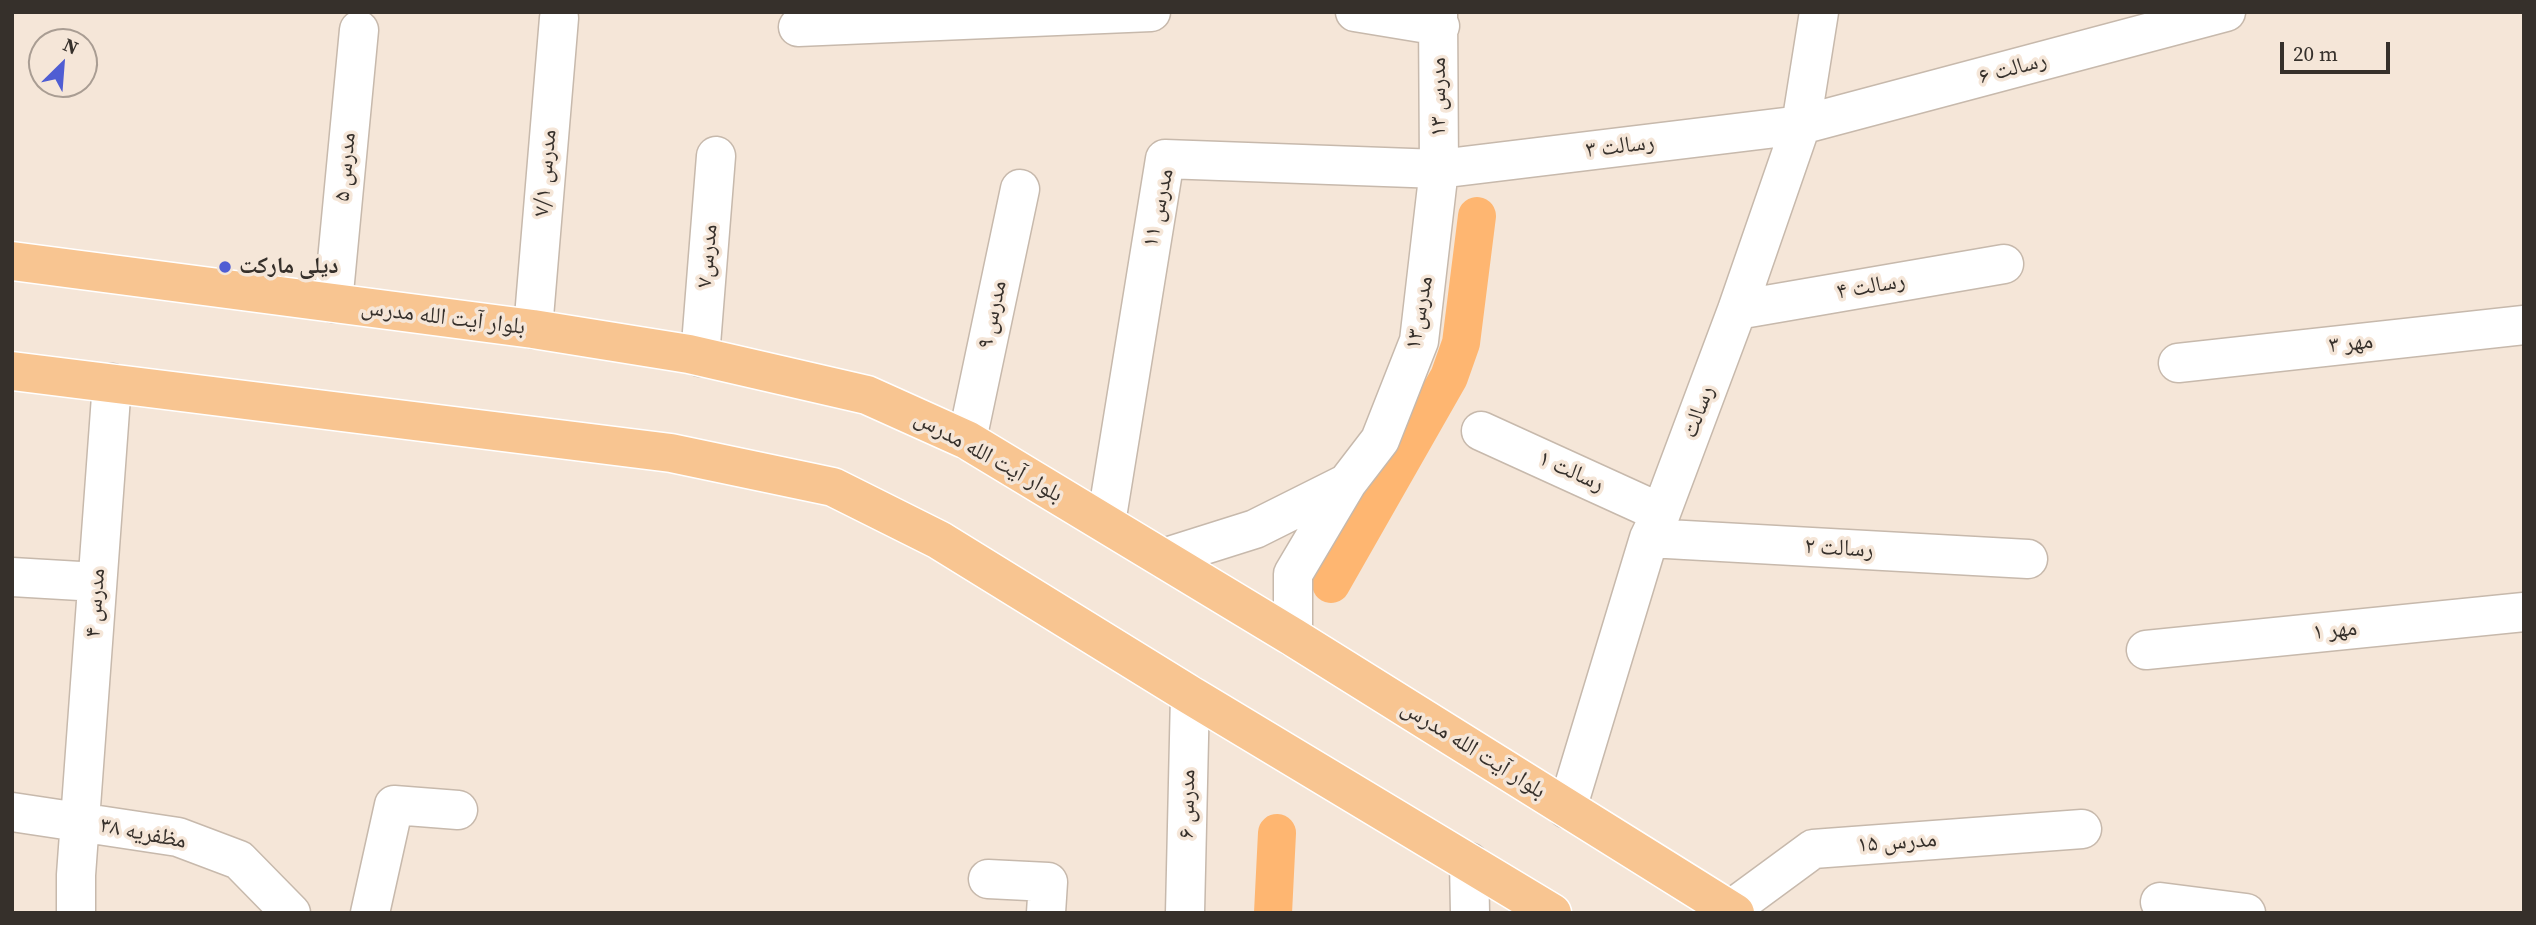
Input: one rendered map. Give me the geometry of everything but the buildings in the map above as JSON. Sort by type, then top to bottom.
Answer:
[{"type":"main road","name":"بلوار آیت الله مدرس","points":[[12,261],[533,329],[700,357],[867,395],[967,440],[1293,637],[1733,911]]},
{"type":"main road","points":[[12,370],[671,453],[833,487],[939,540],[1552,913]]},
{"type":"street","points":[[798,27],[1151,12]]},
{"type":"street","name":"مدرس ۱۳","points":[[1355,12],[1439,19],[1439,169]]},
{"type":"street","name":"رسالت","points":[[1567,809],[1655,526],[1737,310],[1801,125],[1819,12]]},
{"type":"street","name":"رسالت ۶","points":[[1801,125],[2226,12]]},
{"type":"street","name":"مدرس ۷/۱","points":[[533,329],[559,18]]},
{"type":"street","name":"مدرس ۵","points":[[333,303],[359,30]]},
{"type":"street","name":"رسالت ۳","points":[[1439,169],[1801,125]]},
{"type":"street","name":"مدرس۷","points":[[700,357],[716,156]]},
{"type":"street","name":"مدرس ۱۱","points":[[1105,523],[1165,159],[1439,169]]},
{"type":"street","name":"مدرس۱۳","points":[[1293,637],[1293,575],[1347,483],[1380,440],[1419,341],[1439,169]]},
{"type":"street","name":"مدرس ۹","points":[[967,440],[1020,189]]},
{"type":"street","name":"رسالت ۴","points":[[1737,310],[2004,264]]},
{"type":"street","name":"مهر ۳","points":[[2178,363],[2524,325]]},
{"type":"street","name":"مدرس ۴","points":[[76,913],[76,875],[112,383]]},
{"type":"street","name":"رسالت ۱","points":[[1481,431],[1655,526]]},
{"type":"street","name":"مدرس۱۳","points":[[1163,558],[1255,528],[1347,483]]},
{"type":"street","name":"رسالت ۲","points":[[1655,526],[2028,559]]},
{"type":"street","points":[[12,577],[97,582]]},
{"type":"street","name":"مهر ۱","points":[[2146,650],[2524,612]]},
{"type":"street","name":"مدرس ۶","points":[[1185,913],[1190,695]]},
{"type":"street","points":[[370,913],[394,805],[458,810]]},
{"type":"street","name":"مظفریه ۳۸","points":[[12,812],[178,837],[239,860],[291,913]]},
{"type":"street","name":"مدرس ۱۵","points":[[1733,911],[1813,849],[2082,829]]},
{"type":"street","points":[[1469,862],[1470,913]]},
{"type":"street","points":[[988,879],[1048,882],[1046,913]]},
{"type":"street","points":[[2160,902],[2243,913]]},
{"type":"waterway","points":[[1331,584],[1449,377],[1461,343],[1477,216]]},
{"type":"waterway","points":[[1273,913],[1277,833]]},
{"type":"place","name":"دیلی مارکت","points":[[225,267]]}]
